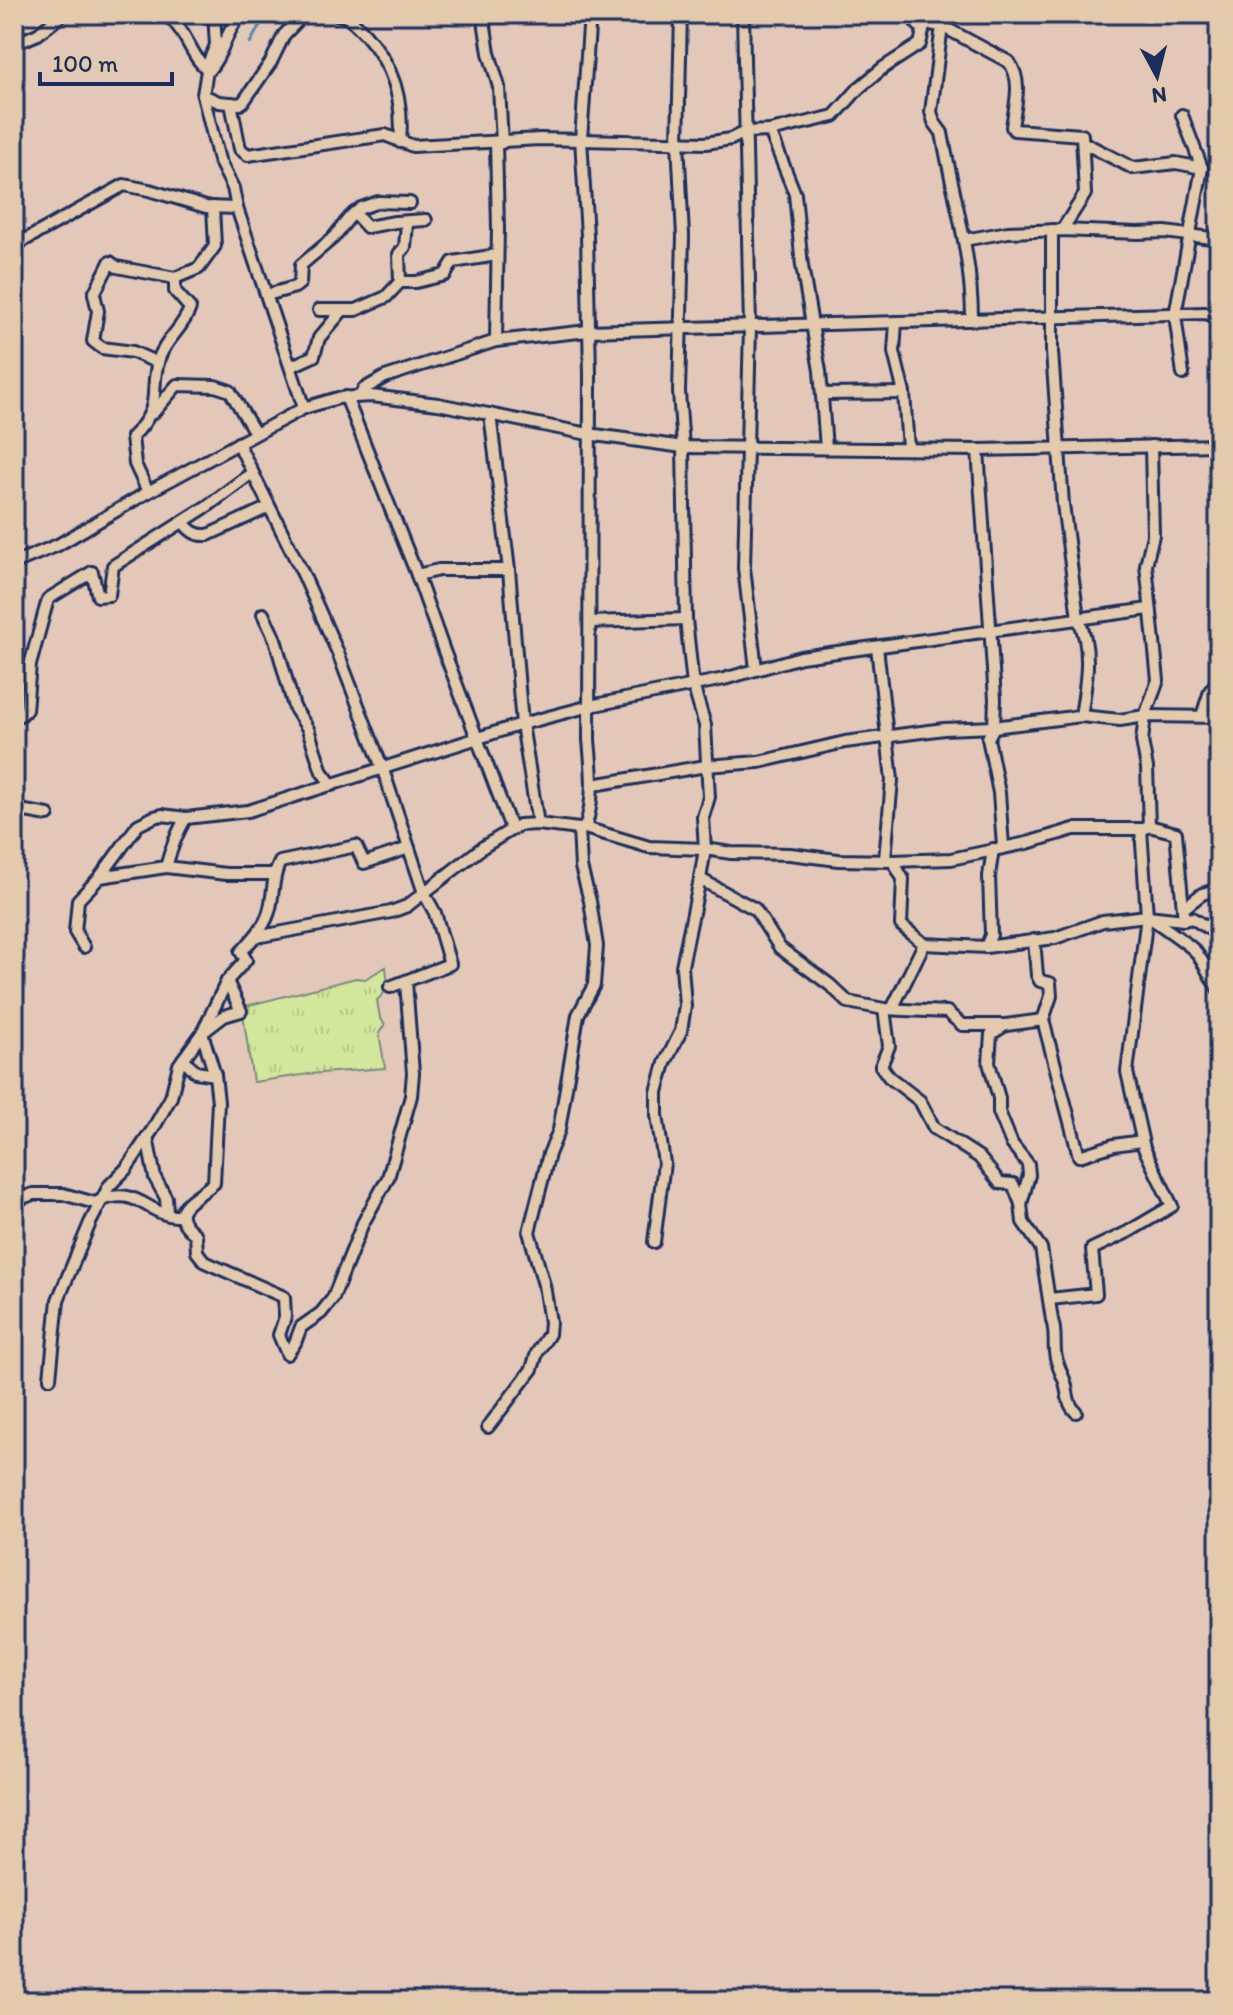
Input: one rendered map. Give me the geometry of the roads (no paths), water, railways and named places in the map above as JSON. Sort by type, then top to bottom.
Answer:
[{"type":"street","points":[[14,44],[38,34],[63,14]]},
{"type":"street","points":[[164,14],[179,27],[203,67],[209,70]]},
{"type":"street","points":[[214,14],[216,45],[208,64],[203,95],[219,160],[233,188],[304,408]]},
{"type":"street","points":[[209,70],[221,54],[241,14]]},
{"type":"street","points":[[203,95],[219,102],[240,104],[271,62],[284,35],[304,14]]},
{"type":"street","points":[[335,14],[352,20],[381,52],[392,75],[399,105],[400,142]]},
{"type":"street","points":[[483,14],[489,53],[499,87],[496,341]]},
{"type":"street","points":[[488,1427],[532,1369],[537,1353],[549,1334],[544,1285],[529,1232],[562,1117],[578,1015],[594,985],[597,946],[581,867],[582,829],[592,804],[593,785],[588,434],[590,374],[581,139],[590,14]]},
{"type":"street","points":[[654,1242],[664,1163],[657,1092],[665,1063],[681,1031],[685,1006],[682,966],[697,904],[705,849],[703,817],[709,797],[705,725],[693,685],[686,619],[679,392],[683,236],[678,142],[681,14]]},
{"type":"street","points":[[743,14],[750,327],[744,568],[756,669]]},
{"type":"street","points":[[909,14],[919,26],[926,21]]},
{"type":"street","points":[[231,103],[240,149],[248,155],[385,135],[413,146],[581,139],[714,142],[745,132],[770,131],[834,116],[851,95],[871,78],[920,44],[926,21]]},
{"type":"street","points":[[926,21],[942,26],[1009,62],[1017,85],[1014,130],[1079,133],[1084,143],[1085,194],[1057,230],[1051,319],[1063,504],[1078,618],[1086,634],[1087,666],[1081,716]]},
{"type":"street","points":[[942,26],[931,112],[942,133],[964,240],[972,290],[972,319]]},
{"type":"street","points":[[1182,115],[1202,168],[1175,315],[1175,333],[1183,374]]},
{"type":"street","points":[[770,131],[795,194],[802,266],[814,325],[826,448]]},
{"type":"street","points":[[1084,143],[1133,168],[1176,163],[1202,168]]},
{"type":"street","points":[[14,246],[124,185],[213,207],[237,208]]},
{"type":"street","points":[[267,295],[300,283],[301,265],[333,238],[354,213],[378,202],[410,203]]},
{"type":"street","points":[[158,363],[133,352],[102,348],[93,341],[98,311],[94,294],[110,262],[117,267],[175,278],[199,268],[215,246],[213,207]]},
{"type":"street","points":[[354,213],[367,227],[426,220]]},
{"type":"street","points":[[319,310],[356,310],[386,297],[400,282],[399,254],[405,247],[407,223]]},
{"type":"street","points":[[964,240],[1008,232],[1057,230],[1190,234],[1219,239]]},
{"type":"street","points":[[400,282],[416,282],[445,275],[453,262],[497,255]]},
{"type":"street","points":[[149,417],[156,396],[158,363],[170,339],[185,322],[190,308],[175,291],[175,278]]},
{"type":"street","points":[[292,366],[314,356],[319,338],[342,311]]},
{"type":"street","points":[[360,396],[364,389],[385,377],[496,341],[588,331],[1205,313],[1219,317]]},
{"type":"street","points":[[896,322],[894,352],[904,393],[908,448]]},
{"type":"street","points":[[148,492],[132,451],[132,437],[177,385],[215,386],[230,391],[255,433]]},
{"type":"street","points":[[822,394],[904,393]]},
{"type":"street","points":[[346,397],[417,575],[511,828]]},
{"type":"street","points":[[14,563],[58,545],[148,492],[304,408],[346,397],[438,404],[588,434],[683,447],[978,450],[1219,445]]},
{"type":"street","points":[[490,414],[509,570],[522,724],[538,824]]},
{"type":"street","points":[[238,443],[329,630],[383,770],[424,893],[435,913],[450,964],[390,987]]},
{"type":"street","points":[[1050,1299],[1096,1294],[1092,1249],[1172,1206],[1142,1141],[1127,1072],[1147,916],[1147,768],[1142,741],[1145,716],[1158,680],[1146,565],[1153,535],[1151,446]]},
{"type":"street","points":[[978,450],[995,699],[994,727],[988,738],[999,793],[998,848],[989,876],[991,935],[986,947]]},
{"type":"street","points":[[14,715],[21,715],[26,710],[30,665],[48,599],[92,572],[98,596],[109,595],[113,566],[252,473]]},
{"type":"street","points":[[183,522],[198,535],[208,535],[269,507]]},
{"type":"street","points":[[417,575],[439,570],[509,570]]},
{"type":"street","points":[[84,947],[75,932],[78,900],[100,877],[141,823],[162,815],[186,818],[248,811],[522,724],[590,706],[724,679],[801,657],[1149,609]]},
{"type":"street","points":[[263,614],[275,639],[294,707],[308,729],[322,772],[332,785]]},
{"type":"street","points":[[590,622],[686,619]]},
{"type":"street","points":[[877,647],[889,736],[892,802],[889,860],[903,879],[901,925],[924,944],[986,947],[1055,938],[1103,921],[1147,916],[1192,918],[1219,935]]},
{"type":"street","points":[[1202,716],[1210,691],[1219,679]]},
{"type":"street","points":[[593,785],[706,766],[759,762],[845,742],[944,729],[994,727],[1081,716],[1120,720],[1145,716],[1219,717]]},
{"type":"street","points":[[14,809],[48,815]]},
{"type":"street","points":[[166,867],[171,849],[178,840],[179,828],[186,818]]},
{"type":"street","points":[[256,937],[391,912],[407,906],[511,828],[538,824],[582,829],[649,847],[790,854],[838,860],[951,859],[1027,843],[1074,829],[1145,828],[1176,833],[1184,920]]},
{"type":"street","points":[[50,1378],[60,1291],[90,1223],[109,1186],[126,1169],[171,1097],[179,1065],[202,1033],[227,981],[246,960],[241,952],[256,937],[270,910],[274,874],[280,862],[356,846],[364,863],[409,848]]},
{"type":"street","points":[[100,877],[166,867],[216,874],[274,874]]},
{"type":"street","points":[[700,879],[755,909],[780,948],[848,1002],[888,1009],[947,1012],[962,1025],[1006,1025],[1043,1020]]},
{"type":"street","points":[[1184,908],[1202,894],[1219,889]]},
{"type":"street","points":[[1147,916],[1195,951],[1202,965],[1209,968],[1219,990]]},
{"type":"street","points":[[1034,940],[1037,975],[1040,981],[1050,983],[1051,996],[1043,1020],[1079,1156],[1114,1145],[1142,1141]]},
{"type":"street","points":[[924,944],[888,1009],[889,1046],[881,1066],[889,1077],[920,1101],[934,1128],[979,1157],[1000,1183],[1013,1184],[1021,1204],[1023,1222],[1041,1248],[1056,1331],[1055,1355],[1059,1375],[1064,1381],[1070,1405],[1076,1412]]},
{"type":"street","points":[[202,1033],[224,1016],[241,1011],[227,981]]},
{"type":"street","points":[[202,1033],[215,1075],[218,1111],[214,1183],[190,1199],[181,1216],[183,1224],[196,1235],[197,1252],[205,1262],[284,1297],[285,1317],[279,1335],[287,1354],[301,1327],[321,1313],[333,1298],[363,1223],[388,1178],[411,1096],[413,1073],[406,982]]},
{"type":"street","points":[[1006,1025],[991,1034],[989,1063],[999,1098],[999,1112],[1012,1144],[1028,1164],[1029,1175],[1021,1204]]},
{"type":"street","points":[[183,1059],[196,1072],[215,1075]]},
{"type":"street","points":[[147,1137],[155,1178],[166,1198],[167,1214]]},
{"type":"street","points":[[14,1201],[37,1193],[63,1194],[95,1203],[105,1198],[129,1196],[167,1214],[181,1216]]},
{"type":"waterway","points":[[250,43],[266,14]]}]
